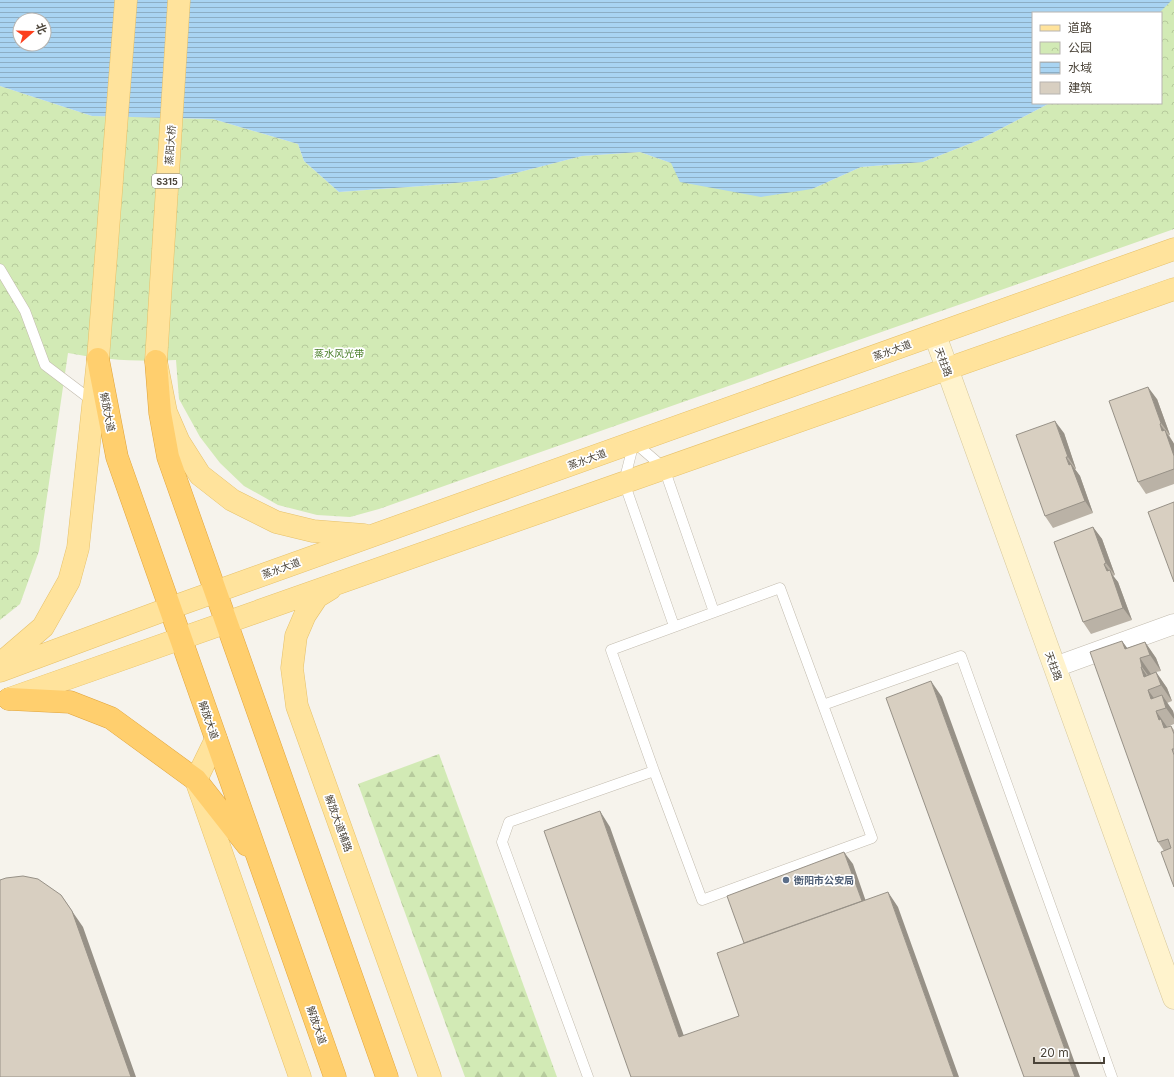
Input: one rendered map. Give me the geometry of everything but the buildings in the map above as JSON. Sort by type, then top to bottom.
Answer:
[{"type":"highway","name":"解放大道","points":[[98,359],[117,457],[335,1077]]},
{"type":"highway","points":[[156,361],[160,413],[168,457],[387,1077]]},
{"type":"highway","points":[[4,701],[70,702],[111,718],[196,780],[258,859]]},
{"type":"main road","points":[[0,664],[43,627],[69,581],[78,548],[98,359],[126,0]]},
{"type":"main road","name":"蒸阳大桥","points":[[179,0],[156,361],[166,412],[179,442],[200,475],[232,500],[276,522],[313,531],[374,535]]},
{"type":"main road","name":"蒸水大道","points":[[0,671],[170,608],[1174,249]]},
{"type":"main road","points":[[4,701],[181,640],[342,581],[1174,289]]},
{"type":"main road","name":"解放大道辅路","points":[[342,581],[317,597],[305,615],[296,636],[292,668],[297,706],[430,1077]]},
{"type":"main road","points":[[216,739],[196,780],[300,1077]]},
{"type":"street","name":"天柱路","points":[[935,335],[1174,998]]},
{"type":"street","points":[[1055,667],[1174,624]]},
{"type":"lane","points":[[0,269],[25,311],[45,365],[94,402]]},
{"type":"lane","points":[[674,626],[624,482],[634,442],[664,468],[714,612]]},
{"type":"lane","points":[[780,588],[872,838],[702,900],[611,650],[714,612],[780,588]]},
{"type":"lane","points":[[823,705],[961,656],[1112,1077]]},
{"type":"lane","points":[[588,1077],[502,842],[509,822],[654,771]]},
{"type":"green space","name":"蒸水风光带","points":[[1171,0],[1174,0],[1174,229],[379,509],[350,517],[317,515],[278,505],[244,486],[220,463],[200,437],[179,399],[176,360],[122,360],[68,353],[39,551],[20,604],[0,620],[0,86],[92,116],[213,119],[298,144],[304,161],[339,192],[488,180],[582,156],[640,152],[671,163],[812,189],[861,167],[923,162],[979,140],[1048,104],[1162,104],[1162,12],[1158,12]]},
{"type":"green space","points":[[439,754],[557,1077],[465,1077],[358,784]]},
{"type":"water","points":[[0,0],[1172,0],[1160,12],[1032,12],[1032,104],[1048,104],[979,140],[923,162],[861,167],[812,189],[761,197],[680,182],[671,163],[640,152],[582,156],[488,180],[339,192],[304,161],[298,144],[213,119],[92,116],[0,86]]},
{"type":"place","name":"衡阳市公安局","points":[[786,880]]}]
